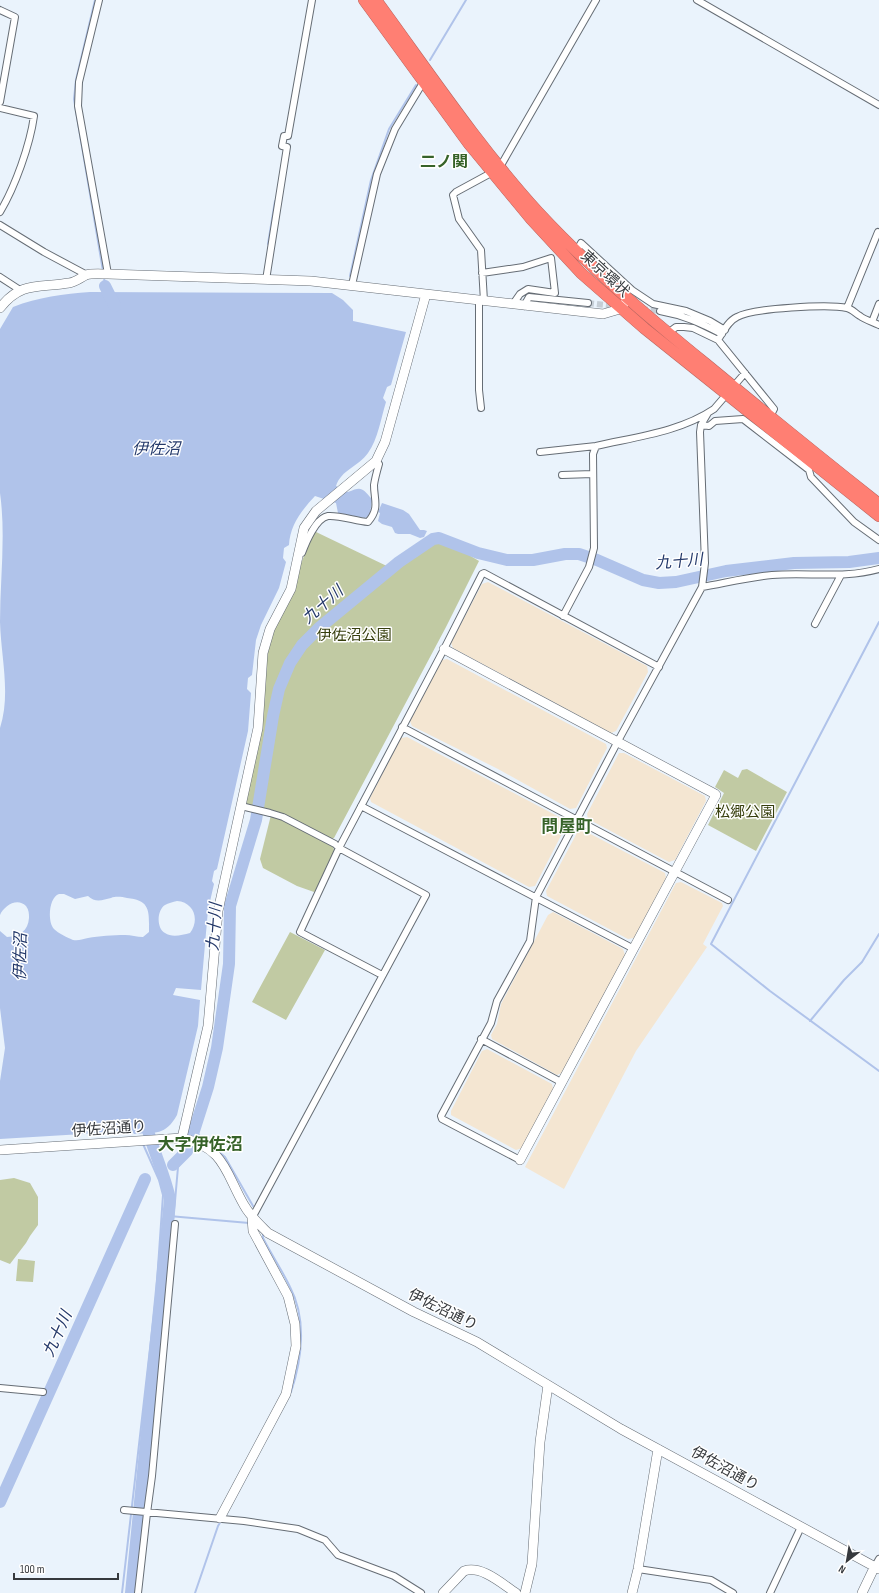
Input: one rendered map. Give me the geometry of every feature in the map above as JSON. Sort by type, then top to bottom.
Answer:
[{"type":"highway","name":"東京環状","points":[[364,0],[424,81],[468,144],[537,211],[576,252],[628,300],[668,333],[809,466],[879,516]]},
{"type":"highway","name":"東京環状","points":[[376,0],[495,170],[559,250],[581,273],[620,308],[730,391],[770,418],[879,504]]},
{"type":"street","points":[[99,0],[79,82],[78,106],[108,274]]},
{"type":"street","points":[[266,280],[287,147],[282,146],[284,136],[288,136],[312,0]]},
{"type":"street","points":[[481,408],[479,390],[482,273],[480,250],[459,219],[453,195],[495,170],[596,0]]},
{"type":"street","points":[[697,0],[879,105]]},
{"type":"street","points":[[0,10],[15,17],[0,102]]},
{"type":"street","points":[[352,285],[377,174],[394,129],[424,81]]},
{"type":"street","points":[[0,108],[34,116],[33,125],[19,170],[8,199],[0,212]]},
{"type":"street","points":[[0,225],[44,252],[87,275]]},
{"type":"street","points":[[847,308],[878,232],[879,233]]},
{"type":"street","points":[[576,252],[581,244],[632,290],[653,304],[686,311],[710,321],[723,332]]},
{"type":"street","points":[[482,273],[523,267],[551,258],[554,293],[528,289],[520,294],[513,304]]},
{"type":"street","points":[[0,308],[12,294],[20,290],[37,286],[70,283],[87,275],[108,274],[311,281],[603,314],[620,308],[628,300]]},
{"type":"street","points":[[0,277],[20,290]]},
{"type":"street","points":[[184,1138],[208,1026],[218,911],[258,728],[263,653],[270,629],[290,589],[304,528],[316,511],[376,461],[384,442],[426,294]]},
{"type":"street","points":[[524,306],[529,297],[588,302]]},
{"type":"street","points":[[872,322],[879,304]]},
{"type":"street","points":[[718,340],[730,322],[737,316],[752,311],[822,307],[847,308],[879,325]]},
{"type":"street","points":[[660,311],[696,320],[723,332]]},
{"type":"street","points":[[668,333],[676,327],[693,328],[718,340],[774,409],[770,418]]},
{"type":"street","points":[[540,452],[596,446],[678,428],[714,409],[745,373]]},
{"type":"street","points":[[444,649],[618,741],[716,795],[520,1160],[442,1119],[441,1116],[490,1023],[497,1001],[530,941],[536,897],[618,741],[702,587],[705,565],[700,447],[701,425],[708,413]]},
{"type":"street","points":[[701,425],[708,426],[715,421],[743,420],[809,466],[811,477],[854,522],[878,537]]},
{"type":"street","points":[[563,616],[589,567],[594,548],[593,454],[596,446]]},
{"type":"street","points":[[293,575],[313,529],[322,518],[329,516],[368,522],[372,517],[377,503],[374,487],[379,464],[376,461]]},
{"type":"street","points":[[562,475],[593,474]]},
{"type":"street","points":[[702,587],[772,575],[842,575],[879,569]]},
{"type":"street","points":[[382,975],[300,932],[339,848],[482,574],[659,667]]},
{"type":"street","points":[[815,624],[842,575]]},
{"type":"street","points":[[402,727],[728,900]]},
{"type":"street","points":[[220,1518],[286,1394],[296,1346],[295,1324],[288,1296],[253,1231],[252,1218],[426,895],[283,817],[241,806]]},
{"type":"street","points":[[362,806],[634,949]]},
{"type":"street","points":[[481,1039],[561,1082]]},
{"type":"street","name":"伊佐沼通り","points":[[0,1150],[184,1138],[197,1142],[218,1157],[227,1169],[243,1204],[252,1218],[268,1232],[285,1243],[414,1312],[477,1342],[588,1410],[658,1449],[802,1527],[878,1565]]},
{"type":"street","points":[[138,1593],[152,1476],[175,1224]]},
{"type":"street","points":[[525,1593],[532,1564],[540,1442],[548,1385]]},
{"type":"street","points":[[0,1388],[43,1392]]},
{"type":"street","points":[[632,1593],[638,1569],[658,1449]]},
{"type":"street","points":[[124,1510],[220,1518],[298,1529],[325,1540],[338,1555],[394,1576],[420,1593]]},
{"type":"street","points":[[770,1593],[802,1527]]},
{"type":"street","points":[[862,1593],[878,1565]]},
{"type":"street","points":[[638,1569],[710,1580],[733,1593]]},
{"type":"street","points":[[443,1593],[464,1572],[468,1570],[478,1571],[485,1574],[516,1593]]},
{"type":"shaded area","points":[[488,582],[647,666],[648,672],[616,731],[611,733],[453,648],[451,643],[482,584]]},
{"type":"shaded area","points":[[447,659],[606,744],[607,748],[576,808],[570,809],[498,769],[412,726],[410,721],[442,660]]},
{"type":"shaded area","points":[[407,737],[565,820],[567,824],[535,886],[529,887],[371,802],[370,798],[401,738]]},
{"type":"shaded area","points":[[619,753],[624,753],[705,796],[706,801],[675,860],[669,862],[588,819],[587,814]]},
{"type":"shaded area","points":[[583,830],[665,873],[666,878],[634,938],[628,939],[547,896],[546,891],[578,831]]},
{"type":"shaded area","points":[[681,882],[722,903],[723,906],[703,944],[707,947],[636,1051],[564,1189],[525,1167],[676,883]]},
{"type":"shaded area","points":[[553,912],[623,949],[625,955],[562,1073],[557,1075],[492,1039],[491,1035],[497,1024],[501,1004],[548,915]]},
{"type":"shaded area","points":[[487,1049],[552,1084],[553,1089],[522,1148],[516,1150],[451,1115],[451,1111],[482,1051]]},
{"type":"green space","name":"伊佐沼公園","points":[[314,531],[393,569],[418,551],[440,542],[447,542],[479,561],[446,627],[334,838],[331,839],[275,811],[245,804],[268,646]]},
{"type":"green space","name":"松郷公園","points":[[747,769],[787,792],[756,851],[708,825],[724,793],[715,787],[724,770],[738,778],[742,770]]},
{"type":"green space","points":[[271,815],[280,818],[333,847],[335,853],[317,890],[314,892],[297,886],[263,868],[260,859]]},
{"type":"green space","points":[[290,932],[325,950],[286,1020],[252,1002]]},
{"type":"green space","points":[[14,1178],[30,1183],[38,1197],[38,1225],[10,1264],[0,1260],[0,1180]]},
{"type":"green space","points":[[18,1259],[35,1261],[33,1282],[16,1281]]},
{"type":"water","name":"伊佐沼","points":[[90,292],[332,293],[343,300],[353,310],[353,321],[406,332],[391,385],[387,387],[383,398],[386,402],[374,441],[368,453],[342,476],[336,486],[348,492],[356,489],[364,490],[372,499],[370,515],[365,518],[338,513],[336,503],[315,496],[294,524],[289,545],[284,548],[283,558],[286,562],[279,588],[261,625],[256,640],[252,675],[248,678],[247,689],[251,693],[248,731],[217,869],[214,871],[212,881],[214,884],[208,910],[201,990],[176,988],[173,995],[200,1000],[198,1026],[177,1115],[168,1127],[154,1133],[134,1134],[132,1131],[0,1139],[0,1081],[5,1048],[0,1008],[0,931],[7,937],[19,934],[27,926],[29,912],[26,906],[19,902],[8,906],[0,915],[0,728],[5,702],[5,689],[0,622],[3,525],[0,493],[0,329],[13,307],[41,298]],"holes":[[[59,894],[64,894],[75,899],[88,896],[93,900],[105,900],[119,897],[141,901],[147,908],[149,932],[143,937],[116,935],[73,940],[54,929],[50,921],[51,905],[53,900]],[[177,901],[183,902],[191,908],[194,912],[195,923],[190,933],[177,936],[168,935],[162,931],[160,927],[160,911],[165,905]]]},
{"type":"water","points":[[382,503],[403,510],[409,514],[420,530],[427,531],[424,537],[420,538],[410,534],[395,533],[392,527],[378,521],[380,513],[378,512]]},
{"type":"waterway","points":[[95,0],[76,80],[74,99],[103,271]]},
{"type":"waterway","points":[[430,60],[466,0]]},
{"type":"waterway","points":[[350,276],[371,180],[389,129],[416,85]]},
{"type":"waterway","points":[[268,244],[275,201]]},
{"type":"waterway","points":[[104,277],[105,286]]},
{"type":"waterway","name":"伊佐沼","points":[[105,286],[115,306]]},
{"type":"waterway","name":"九十川","points":[[173,1165],[187,1151],[208,1087],[217,1048],[229,964],[230,906],[256,820],[273,716],[279,689],[290,663],[302,645],[319,628],[399,562],[433,539],[439,538],[478,553],[507,560],[533,560],[565,554],[579,554],[597,560],[643,580],[659,583],[676,582],[726,571],[794,563],[849,562],[879,558]]},
{"type":"waterway","points":[[879,622],[711,944],[770,991],[879,1071]]},
{"type":"waterway","points":[[810,1021],[844,980],[862,962],[879,934]]},
{"type":"waterway","points":[[131,1593],[170,1199],[145,1119]]},
{"type":"waterway","points":[[194,1131],[225,1157],[253,1206]]},
{"type":"waterway","points":[[122,1593],[156,1296],[163,1195],[159,1180],[143,1144]]},
{"type":"waterway","points":[[173,1224],[178,1167],[187,1151]]},
{"type":"waterway","name":"九十川","points":[[0,1502],[145,1179]]},
{"type":"waterway","points":[[169,1216],[249,1223]]},
{"type":"waterway","points":[[263,1233],[263,1238],[290,1287],[299,1312],[301,1326],[300,1353],[291,1392]]},
{"type":"waterway","points":[[134,1593],[169,1256]]},
{"type":"waterway","points":[[195,1593],[221,1521]]},
{"type":"tunnel","points":[[588,303],[660,311]]},
{"type":"district","name":"二ノ関","points":[[444,162]]},
{"type":"district","name":"問屋町","points":[[567,827]]},
{"type":"district","name":"大字伊佐沼","points":[[200,1145]]}]
